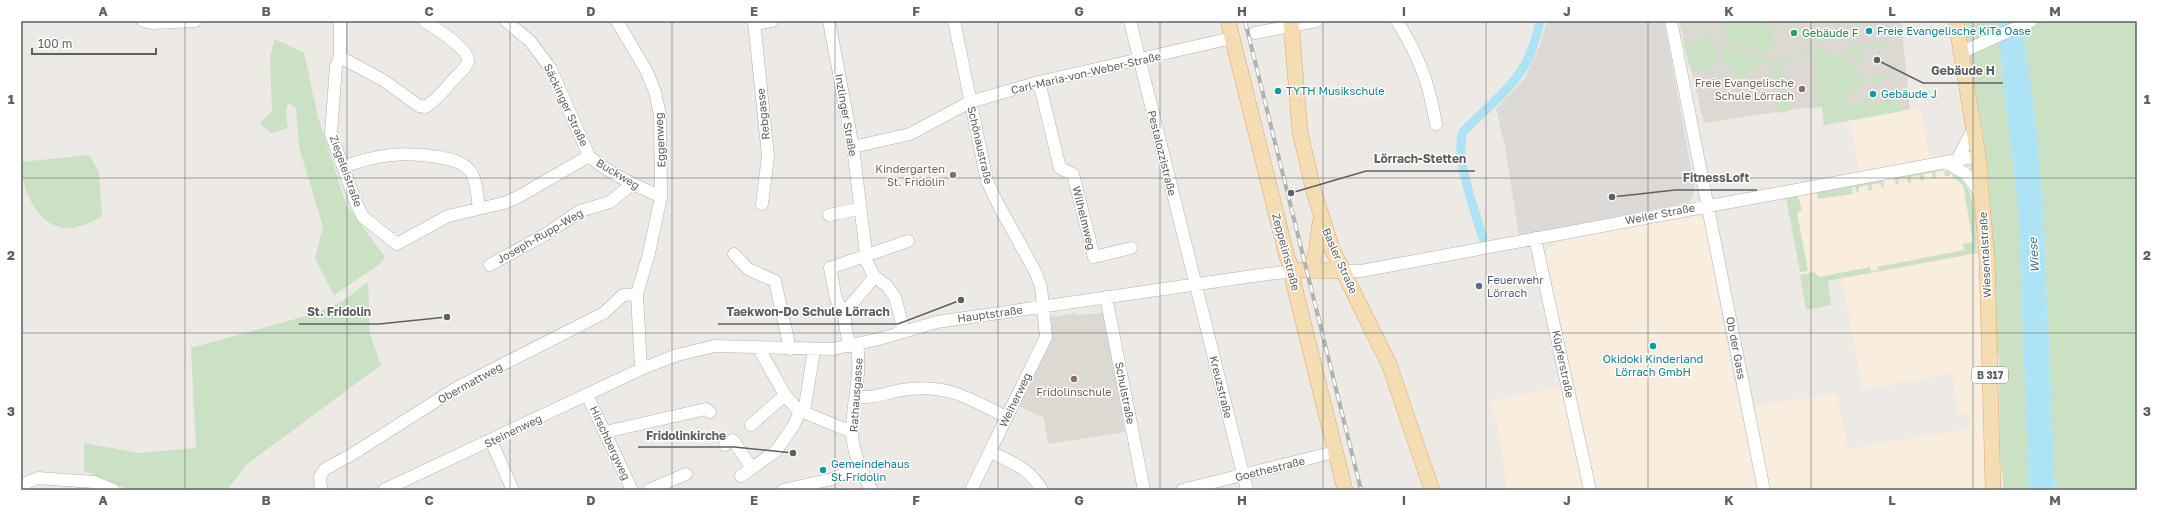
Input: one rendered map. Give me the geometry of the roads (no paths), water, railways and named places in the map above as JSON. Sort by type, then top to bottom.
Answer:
[{"type":"main road","name":"Zeppelinstraße","points":[[1228,21],[1287,258],[1294,274],[1293,281],[1345,490]]},
{"type":"main road","name":"Wiesentalstraße","points":[[1956,21],[1960,53],[1974,127],[1982,195],[1987,259],[1993,490]]},
{"type":"main road","name":"Basler Straße","points":[[1291,23],[1300,132],[1311,182],[1332,249],[1389,364],[1432,490]]},
{"type":"main road","points":[[1311,268],[1316,258],[1317,236],[1322,218]]},
{"type":"main road","name":"Hauptstraße","points":[[1294,274],[1298,271],[1311,268],[1342,271]]},
{"type":"street","points":[[143,21],[152,23],[195,21]]},
{"type":"street","name":"Ziegeleistraße","points":[[340,21],[340,57],[336,66],[331,134],[356,203],[363,217],[397,244]]},
{"type":"street","points":[[340,57],[383,80],[419,106],[426,107],[437,98],[459,73],[468,62],[468,58],[467,53],[454,42],[424,21]]},
{"type":"street","name":"Säckinger Straße","points":[[506,21],[530,41],[551,69],[589,156]]},
{"type":"street","name":"Eggenweg","points":[[617,21],[647,72],[655,92],[660,115],[661,197]]},
{"type":"street","name":"Rebgasse","points":[[762,204],[768,156],[754,22],[772,21]]},
{"type":"street","name":"Inzlinger Straße","points":[[829,21],[853,148],[859,209],[866,255],[874,276],[887,286],[895,297],[904,332]]},
{"type":"street","name":"Schönaustraße","points":[[954,21],[987,181],[1035,271],[1041,287],[1044,306]]},
{"type":"street","name":"Pestalozzistraße","points":[[1130,21],[1195,284]]},
{"type":"street","points":[[1255,33],[1291,23],[1316,21]]},
{"type":"street","points":[[1397,21],[1414,48],[1424,71],[1431,94],[1436,124]]},
{"type":"street","name":"Ob der Gass","points":[[1671,21],[1764,490]]},
{"type":"street","points":[[1960,53],[2031,21]]},
{"type":"street","name":"Carl-Maria-von-Weber-Straße","points":[[853,148],[910,134],[970,102],[1039,82],[1139,61],[1232,38]]},
{"type":"street","name":"Wilhelmweg","points":[[1039,82],[1060,168],[1073,174],[1094,257],[1131,248]]},
{"type":"street","points":[[1974,127],[1952,161],[1966,174],[1982,195]]},
{"type":"street","points":[[343,167],[371,157],[401,153],[444,158],[455,161],[469,170],[473,179],[478,208]]},
{"type":"street","name":"Buckweg","points":[[397,244],[448,216],[504,203],[518,197],[589,156],[596,162],[632,184],[661,197]]},
{"type":"street","name":"Weiler Straße","points":[[1342,271],[1360,271],[1707,205],[1978,156]]},
{"type":"street","name":"Joseph-Rupp-Weg","points":[[490,266],[546,234],[580,211],[610,202],[632,184]]},
{"type":"street","points":[[641,369],[637,294],[649,253],[661,197]]},
{"type":"street","points":[[829,215],[859,209]]},
{"type":"street","name":"Küpferstraße","points":[[1535,238],[1590,490]]},
{"type":"street","points":[[854,345],[845,316],[836,299],[830,268],[908,241]]},
{"type":"street","points":[[734,254],[748,269],[775,281],[790,349]]},
{"type":"street","name":"Hauptstraße","points":[[641,369],[697,349],[715,346],[759,349],[814,350],[854,345],[936,322],[1195,284],[1285,272],[1294,274]]},
{"type":"street","points":[[845,316],[848,309],[870,285],[874,276]]},
{"type":"street","name":"Kreuzstraße","points":[[1195,284],[1247,490]]},
{"type":"street","name":"Obermattweg","points":[[321,490],[320,477],[325,469],[352,455],[458,387],[604,313],[622,296],[637,294]]},
{"type":"street","name":"Schulstraße","points":[[1106,297],[1144,490]]},
{"type":"street","name":"Weiherweg","points":[[972,490],[1046,337],[1044,306]]},
{"type":"street","name":"Rathausgasse","points":[[854,345],[857,396],[852,432],[860,468],[872,490]]},
{"type":"street","points":[[759,349],[785,396],[802,412],[852,432]]},
{"type":"street","points":[[741,476],[751,467],[765,460],[776,451],[802,412],[814,350]]},
{"type":"street","name":"Steinenweg","points":[[386,490],[588,396],[641,369]]},
{"type":"street","points":[[857,396],[866,398],[899,390],[935,388],[954,392],[1006,417]]},
{"type":"street","name":"Hirschbergweg","points":[[588,396],[632,490]]},
{"type":"street","points":[[751,425],[785,396]]},
{"type":"street","points":[[605,432],[706,409],[710,412]]},
{"type":"street","points":[[725,445],[733,440],[751,467]]},
{"type":"street","points":[[490,441],[513,490]]},
{"type":"street","points":[[991,452],[1025,469],[1035,478],[1042,490]]},
{"type":"street","name":"Goethestraße","points":[[1182,490],[1244,476],[1335,452]]},
{"type":"street","points":[[782,490],[832,479],[860,468]]},
{"type":"street","points":[[649,490],[686,474]]},
{"type":"street","points":[[21,485],[38,478],[94,482],[114,490]]},
{"type":"water","name":"Wiese","points":[[1996,21],[2021,21],[2033,98],[2043,205],[2055,490],[2029,490],[2018,205]]},
{"type":"waterway","points":[[1483,238],[1463,169],[1461,155],[1463,132],[1503,93],[1517,77],[1529,57],[1540,21]]},
{"type":"railway","points":[[1245,21],[1361,490]]},
{"type":"place","name":"Freie Evangelische KiTa Oase","points":[[1869,31]]},
{"type":"place","name":"Gebäude F","points":[[1794,33]]},
{"type":"place","name":"Gebäude H","points":[[1877,60]]},
{"type":"place","name":"Freie Evangelische Schule Lörrach","points":[[1802,89]]},
{"type":"place","name":"TYTH Musikschule","points":[[1278,91]]},
{"type":"place","name":"Gebäude J","points":[[1873,94]]},
{"type":"place","name":"Kindergarten St. Fridolin","points":[[953,175]]},
{"type":"place","name":"Lörrach-Stetten","points":[[1291,193]]},
{"type":"place","name":"FitnessLoft","points":[[1612,197]]},
{"type":"place","name":"Feuerwehr Lörrach","points":[[1479,286]]},
{"type":"place","name":"Taekwon-Do Schule Lörrach","points":[[961,300]]},
{"type":"place","name":"St. Fridolin","points":[[447,317]]},
{"type":"place","name":"Okidoki Kinderland Lörrach GmbH","points":[[1653,346]]},
{"type":"place","name":"Fridolinschule","points":[[1074,379]]},
{"type":"place","name":"Fridolinkirche","points":[[793,453]]},
{"type":"place","name":"Gemeindehaus St.Fridolin","points":[[823,470]]}]
